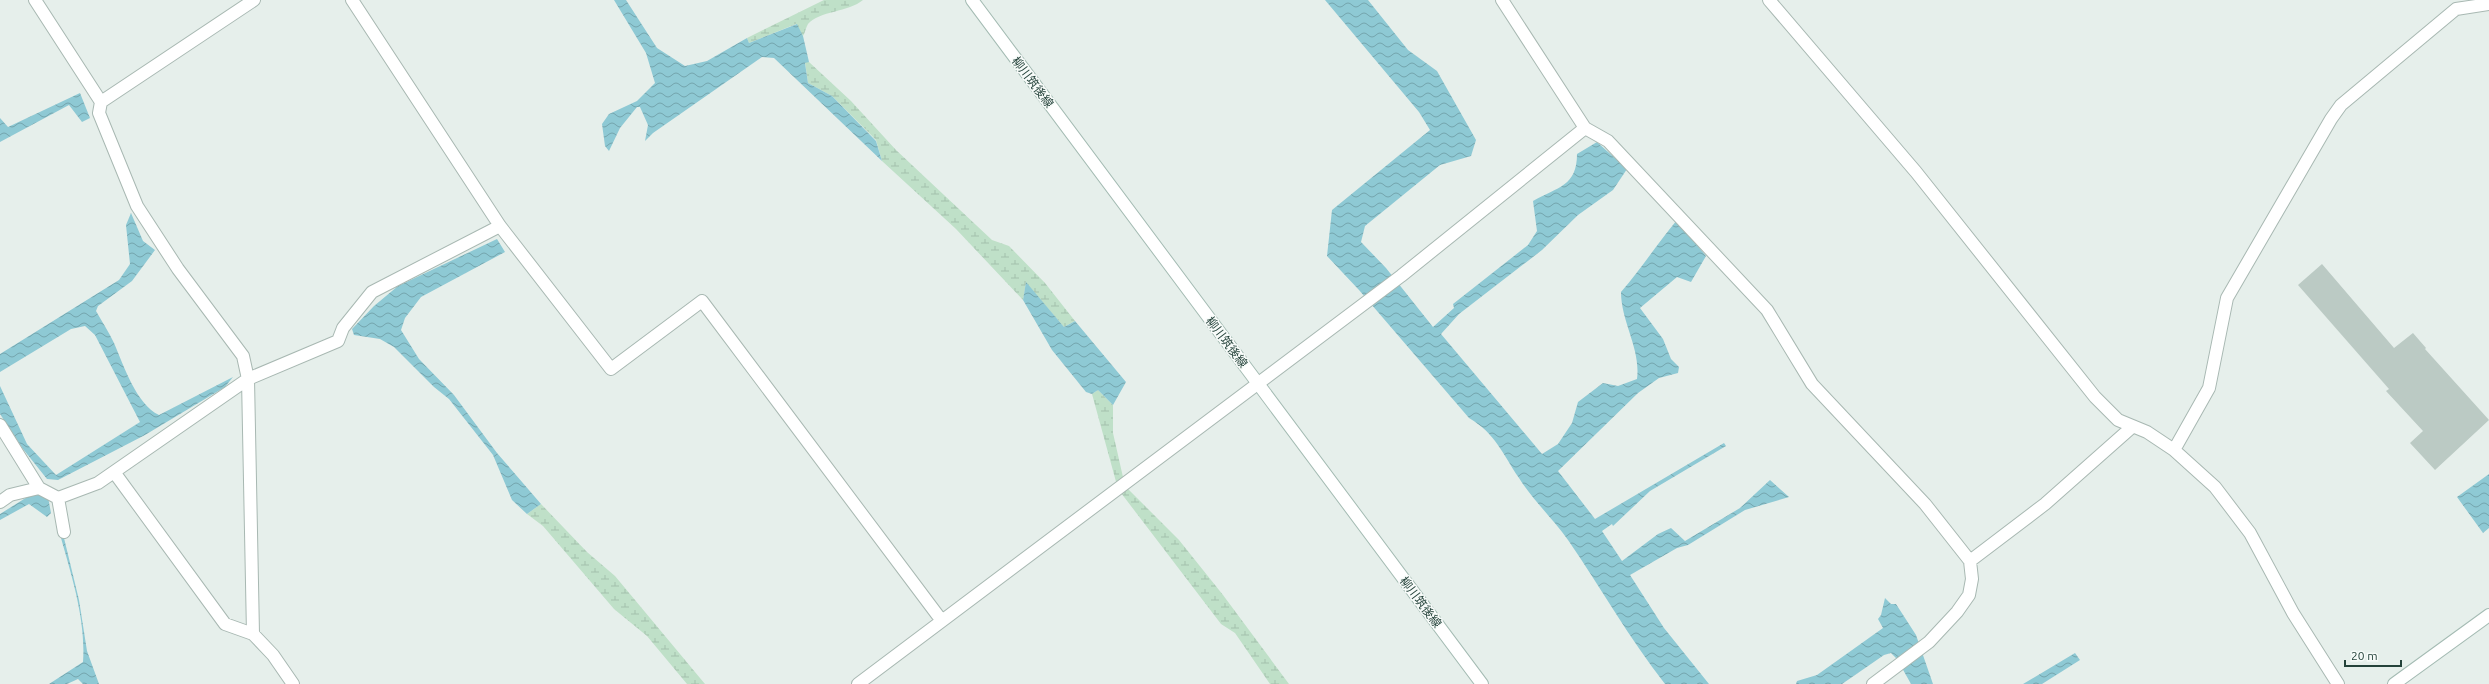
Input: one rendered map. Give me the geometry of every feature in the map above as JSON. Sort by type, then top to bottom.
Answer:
[{"type":"street","points":[[35,0],[101,102],[100,113],[137,206],[178,269],[243,356],[248,379],[253,634]]},
{"type":"street","points":[[101,102],[254,0]]},
{"type":"street","points":[[352,0],[500,226],[611,369],[702,301],[942,621]]},
{"type":"street","name":"柳川筑後線","points":[[972,0],[1482,684]]},
{"type":"street","points":[[1502,0],[1585,128],[1608,141],[1767,310],[1812,384],[1925,504],[1970,561],[1972,579],[1969,595],[1957,612],[1930,642],[1873,684]]},
{"type":"street","points":[[1769,0],[1916,172],[2095,397],[2118,420],[2147,432],[2172,448],[2215,487],[2250,532],[2293,613],[2338,684]]},
{"type":"street","points":[[2172,448],[2209,388],[2227,298],[2331,119],[2341,105],[2456,9],[2489,4]]},
{"type":"street","points":[[858,684],[1401,276],[1585,128]]},
{"type":"street","points":[[0,425],[39,488],[58,498],[98,483],[248,379],[338,341],[343,328],[372,292],[500,226]]},
{"type":"street","points":[[1970,561],[2045,504],[2132,427]]},
{"type":"street","points":[[114,472],[225,624],[253,634],[273,655],[293,684]]},
{"type":"street","points":[[0,502],[10,495],[39,488]]},
{"type":"street","points":[[58,498],[64,532]]},
{"type":"street","points":[[2394,684],[2489,615]]},
{"type":"green space","points":[[824,0],[863,0],[850,7],[819,16],[808,24],[803,36],[796,24],[749,43],[747,38]]},
{"type":"green space","points":[[805,62],[809,62],[851,101],[896,150],[992,240],[1009,246],[1045,283],[1075,321],[1064,327],[1026,283],[1023,300],[956,229],[882,161],[876,140],[832,96],[808,83]]},
{"type":"green space","points":[[1098,390],[1113,405],[1113,433],[1125,486],[1179,540],[1223,595],[1289,684],[1270,684],[1235,633],[1221,624],[1118,489],[1092,394]]},
{"type":"green space","points":[[541,504],[587,552],[615,576],[705,684],[687,684],[647,636],[614,609],[543,526],[527,514]]},
{"type":"water","points":[[614,0],[626,0],[657,48],[685,66],[707,61],[747,38],[749,43],[797,24],[803,36],[809,62],[805,63],[808,83],[832,96],[876,141],[882,161],[774,58],[762,57],[653,133],[645,141],[648,125],[640,107],[637,107],[620,128],[609,151],[605,146],[602,124],[609,114],[637,101],[655,83],[646,53]]},
{"type":"water","points":[[1325,0],[1368,0],[1408,50],[1437,71],[1476,140],[1471,156],[1440,165],[1365,226],[1361,242],[1386,268],[1433,327],[1454,308],[1453,304],[1528,245],[1537,231],[1533,201],[1558,188],[1570,179],[1574,173],[1577,154],[1597,142],[1627,169],[1613,190],[1578,215],[1542,250],[1459,314],[1441,334],[1542,454],[1558,444],[1572,423],[1578,402],[1603,383],[1618,386],[1637,379],[1634,346],[1624,314],[1621,292],[1677,220],[1706,256],[1691,282],[1677,277],[1640,308],[1663,339],[1671,359],[1679,367],[1678,373],[1659,378],[1638,393],[1558,471],[1595,519],[1724,443],[1726,446],[1650,491],[1613,526],[1612,524],[1602,531],[1622,561],[1658,534],[1671,528],[1685,541],[1740,508],[1770,480],[1789,497],[1745,510],[1688,545],[1677,548],[1630,575],[1664,628],[1709,684],[1665,684],[1627,631],[1568,540],[1525,486],[1492,437],[1469,418],[1359,290],[1327,256],[1332,210],[1430,130],[1419,112]]},
{"type":"water","points":[[80,93],[90,118],[82,122],[69,105],[0,142],[0,118],[8,127]]},
{"type":"water","points":[[131,213],[143,241],[155,250],[132,281],[98,306],[96,311],[112,339],[137,393],[151,410],[159,415],[233,377],[225,387],[145,435],[58,480],[47,479],[23,449],[0,414],[0,386],[27,444],[56,475],[140,422],[95,335],[85,326],[71,329],[0,372],[0,354],[119,280],[130,264],[126,225]]},
{"type":"water","points":[[497,239],[505,252],[421,297],[405,318],[401,330],[419,359],[454,395],[497,453],[541,504],[527,514],[512,500],[493,455],[449,399],[434,387],[394,347],[380,339],[354,335],[352,329],[374,306],[398,286]]},
{"type":"water","points":[[1026,282],[1064,327],[1075,321],[1126,382],[1113,405],[1098,390],[1092,394],[1086,392],[1052,350],[1023,300]]},
{"type":"water","points":[[2489,474],[2489,528],[2483,533],[2457,497]]},
{"type":"water","points":[[38,493],[48,497],[51,513],[47,517],[29,504],[0,520],[0,514],[32,494]]},
{"type":"water","points":[[61,538],[64,538],[79,600],[87,651],[99,684],[83,684],[78,679],[67,684],[49,684],[83,662],[80,615],[74,584]]},
{"type":"water","points":[[1885,598],[1891,604],[1896,604],[1916,635],[1933,684],[1911,684],[1897,659],[1891,653],[1884,655],[1842,684],[1796,684],[1797,681],[1817,675],[1883,628],[1878,619],[1881,615]]},
{"type":"water","points":[[2075,653],[2080,660],[2042,684],[2023,684]]},
{"type":"building","points":[[2322,264],[2394,348],[2413,333],[2426,348],[2425,349],[2489,420],[2435,470],[2410,443],[2423,431],[2386,391],[2389,389],[2298,285]]}]
